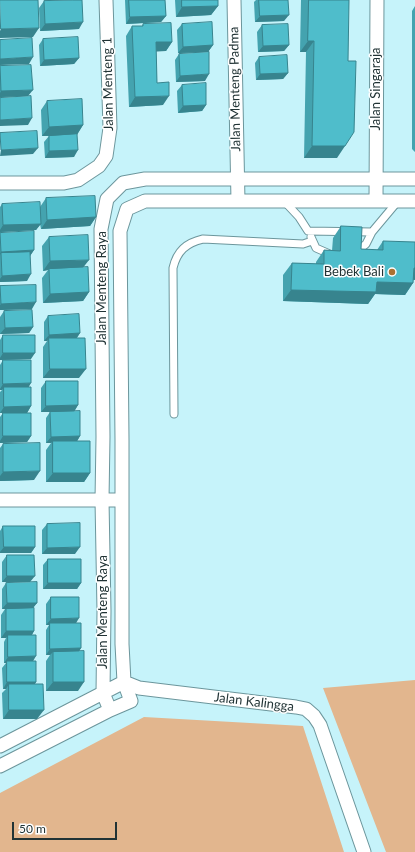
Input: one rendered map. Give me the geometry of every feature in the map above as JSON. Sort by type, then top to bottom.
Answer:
[{"type":"street","name":"Jalan Menteng 1","points":[[0,184],[64,183],[78,180],[99,166],[106,156],[110,128],[106,0]]},
{"type":"street","name":"Jalan Menteng Padma","points":[[234,0],[238,201]]},
{"type":"street","name":"Jalan Singaraja","points":[[376,201],[377,0]]},
{"type":"street","name":"Jalan Menteng Raya","points":[[110,710],[103,693],[103,437],[100,230],[107,199],[123,183],[138,180],[237,178],[415,179]]},
{"type":"street","name":"Jalan Menteng Raya","points":[[131,701],[124,682],[122,644],[120,231],[127,209],[145,201],[415,201]]},
{"type":"street","points":[[0,500],[122,500]]},
{"type":"street","name":"Jalan Menteng Raya","points":[[0,746],[124,682]]},
{"type":"street","name":"Jalan Kalingga","points":[[124,682],[141,689],[276,704],[306,709],[314,716],[320,725],[364,852]]},
{"type":"street","points":[[0,766],[110,710],[131,701],[141,689]]},
{"type":"lane","points":[[284,201],[299,217],[316,248],[332,255]]},
{"type":"lane","points":[[353,255],[366,244],[372,232],[399,201]]},
{"type":"lane","points":[[308,231],[372,232]]},
{"type":"lane","points":[[174,414],[173,268],[179,252],[195,241],[203,239],[303,244],[312,241]]},
{"type":"shaded area","points":[[415,680],[415,852],[386,852],[323,688]]},
{"type":"shaded area","points":[[144,717],[303,726],[344,852],[0,852],[0,793]]},
{"type":"building","points":[[0,0],[38,0],[39,28],[1,29]]},
{"type":"building","points":[[82,0],[83,22],[45,24],[44,1]]},
{"type":"building","points":[[129,0],[165,0],[166,16],[130,17]]},
{"type":"building","points":[[182,0],[218,0],[218,6],[182,7]]},
{"type":"building","points":[[259,0],[288,0],[289,15],[260,16]]},
{"type":"building","points":[[309,0],[349,0],[348,61],[356,61],[354,132],[345,146],[312,146],[314,41],[308,41]]},
{"type":"building","points":[[212,22],[213,45],[183,47],[182,24]]},
{"type":"building","points":[[171,23],[172,42],[156,42],[157,83],[169,82],[169,96],[135,97],[132,26]]},
{"type":"building","points":[[288,24],[289,45],[263,46],[262,25]]},
{"type":"building","points":[[78,37],[79,58],[44,60],[43,39]]},
{"type":"building","points":[[32,38],[33,57],[0,59],[0,40]]},
{"type":"building","points":[[209,52],[209,74],[180,76],[179,54]]},
{"type":"building","points":[[287,55],[288,73],[260,74],[259,57]]},
{"type":"building","points":[[31,65],[33,90],[1,91],[0,66]]},
{"type":"building","points":[[206,83],[206,105],[183,106],[182,85]]},
{"type":"building","points":[[31,96],[32,118],[0,120],[0,98]]},
{"type":"building","points":[[82,99],[83,125],[49,127],[47,101]]},
{"type":"building","points":[[37,131],[38,148],[1,150],[0,133]]},
{"type":"building","points":[[77,134],[78,150],[49,151],[49,136]]},
{"type":"building","points":[[95,196],[96,217],[47,220],[46,198]]},
{"type":"building","points":[[40,202],[41,224],[3,225],[2,204]]},
{"type":"building","points":[[341,226],[362,227],[361,249],[383,250],[383,241],[415,242],[415,268],[413,283],[377,282],[376,292],[291,290],[292,263],[324,264],[324,250],[340,251]]},
{"type":"building","points":[[34,231],[34,250],[1,252],[0,233]]},
{"type":"building","points":[[88,235],[89,260],[50,261],[49,237]]},
{"type":"building","points":[[30,252],[31,274],[2,276],[1,253]]},
{"type":"building","points":[[88,267],[89,292],[50,294],[49,269]]},
{"type":"building","points":[[36,285],[36,302],[1,304],[0,286]]},
{"type":"building","points":[[32,310],[33,327],[5,328],[4,311]]},
{"type":"building","points":[[79,314],[80,333],[49,335],[48,316]]},
{"type":"building","points":[[3,335],[35,335],[35,353],[3,353]]},
{"type":"building","points":[[49,338],[85,338],[86,369],[50,369]]},
{"type":"building","points":[[3,360],[31,360],[31,383],[3,384]]},
{"type":"building","points":[[46,381],[78,381],[78,405],[46,406]]},
{"type":"building","points":[[4,387],[31,387],[31,406],[4,407]]},
{"type":"building","points":[[80,411],[80,436],[51,437],[50,412]]},
{"type":"building","points":[[3,413],[31,413],[31,436],[3,436]]},
{"type":"building","points":[[53,441],[90,441],[90,473],[53,473]]},
{"type":"building","points":[[40,443],[40,471],[3,472],[3,444]]},
{"type":"building","points":[[80,523],[80,547],[47,548],[47,524]]},
{"type":"building","points":[[3,526],[35,526],[35,547],[4,547]]},
{"type":"building","points":[[7,555],[34,555],[35,576],[7,576]]},
{"type":"building","points":[[48,559],[81,559],[81,583],[48,583]]},
{"type":"building","points":[[37,582],[37,603],[7,603],[6,583]]},
{"type":"building","points":[[51,597],[79,597],[79,618],[51,619]]},
{"type":"building","points":[[34,608],[34,631],[6,631],[6,609]]},
{"type":"building","points":[[50,623],[81,623],[81,648],[50,649]]},
{"type":"building","points":[[8,635],[36,635],[36,656],[8,657]]},
{"type":"building","points":[[84,651],[84,682],[53,682],[53,652]]},
{"type":"building","points":[[7,661],[36,661],[36,682],[7,682]]},
{"type":"building","points":[[9,684],[43,684],[44,710],[9,710]]},
{"type":"place","name":"Bebek Bali","points":[[392,272]]}]
